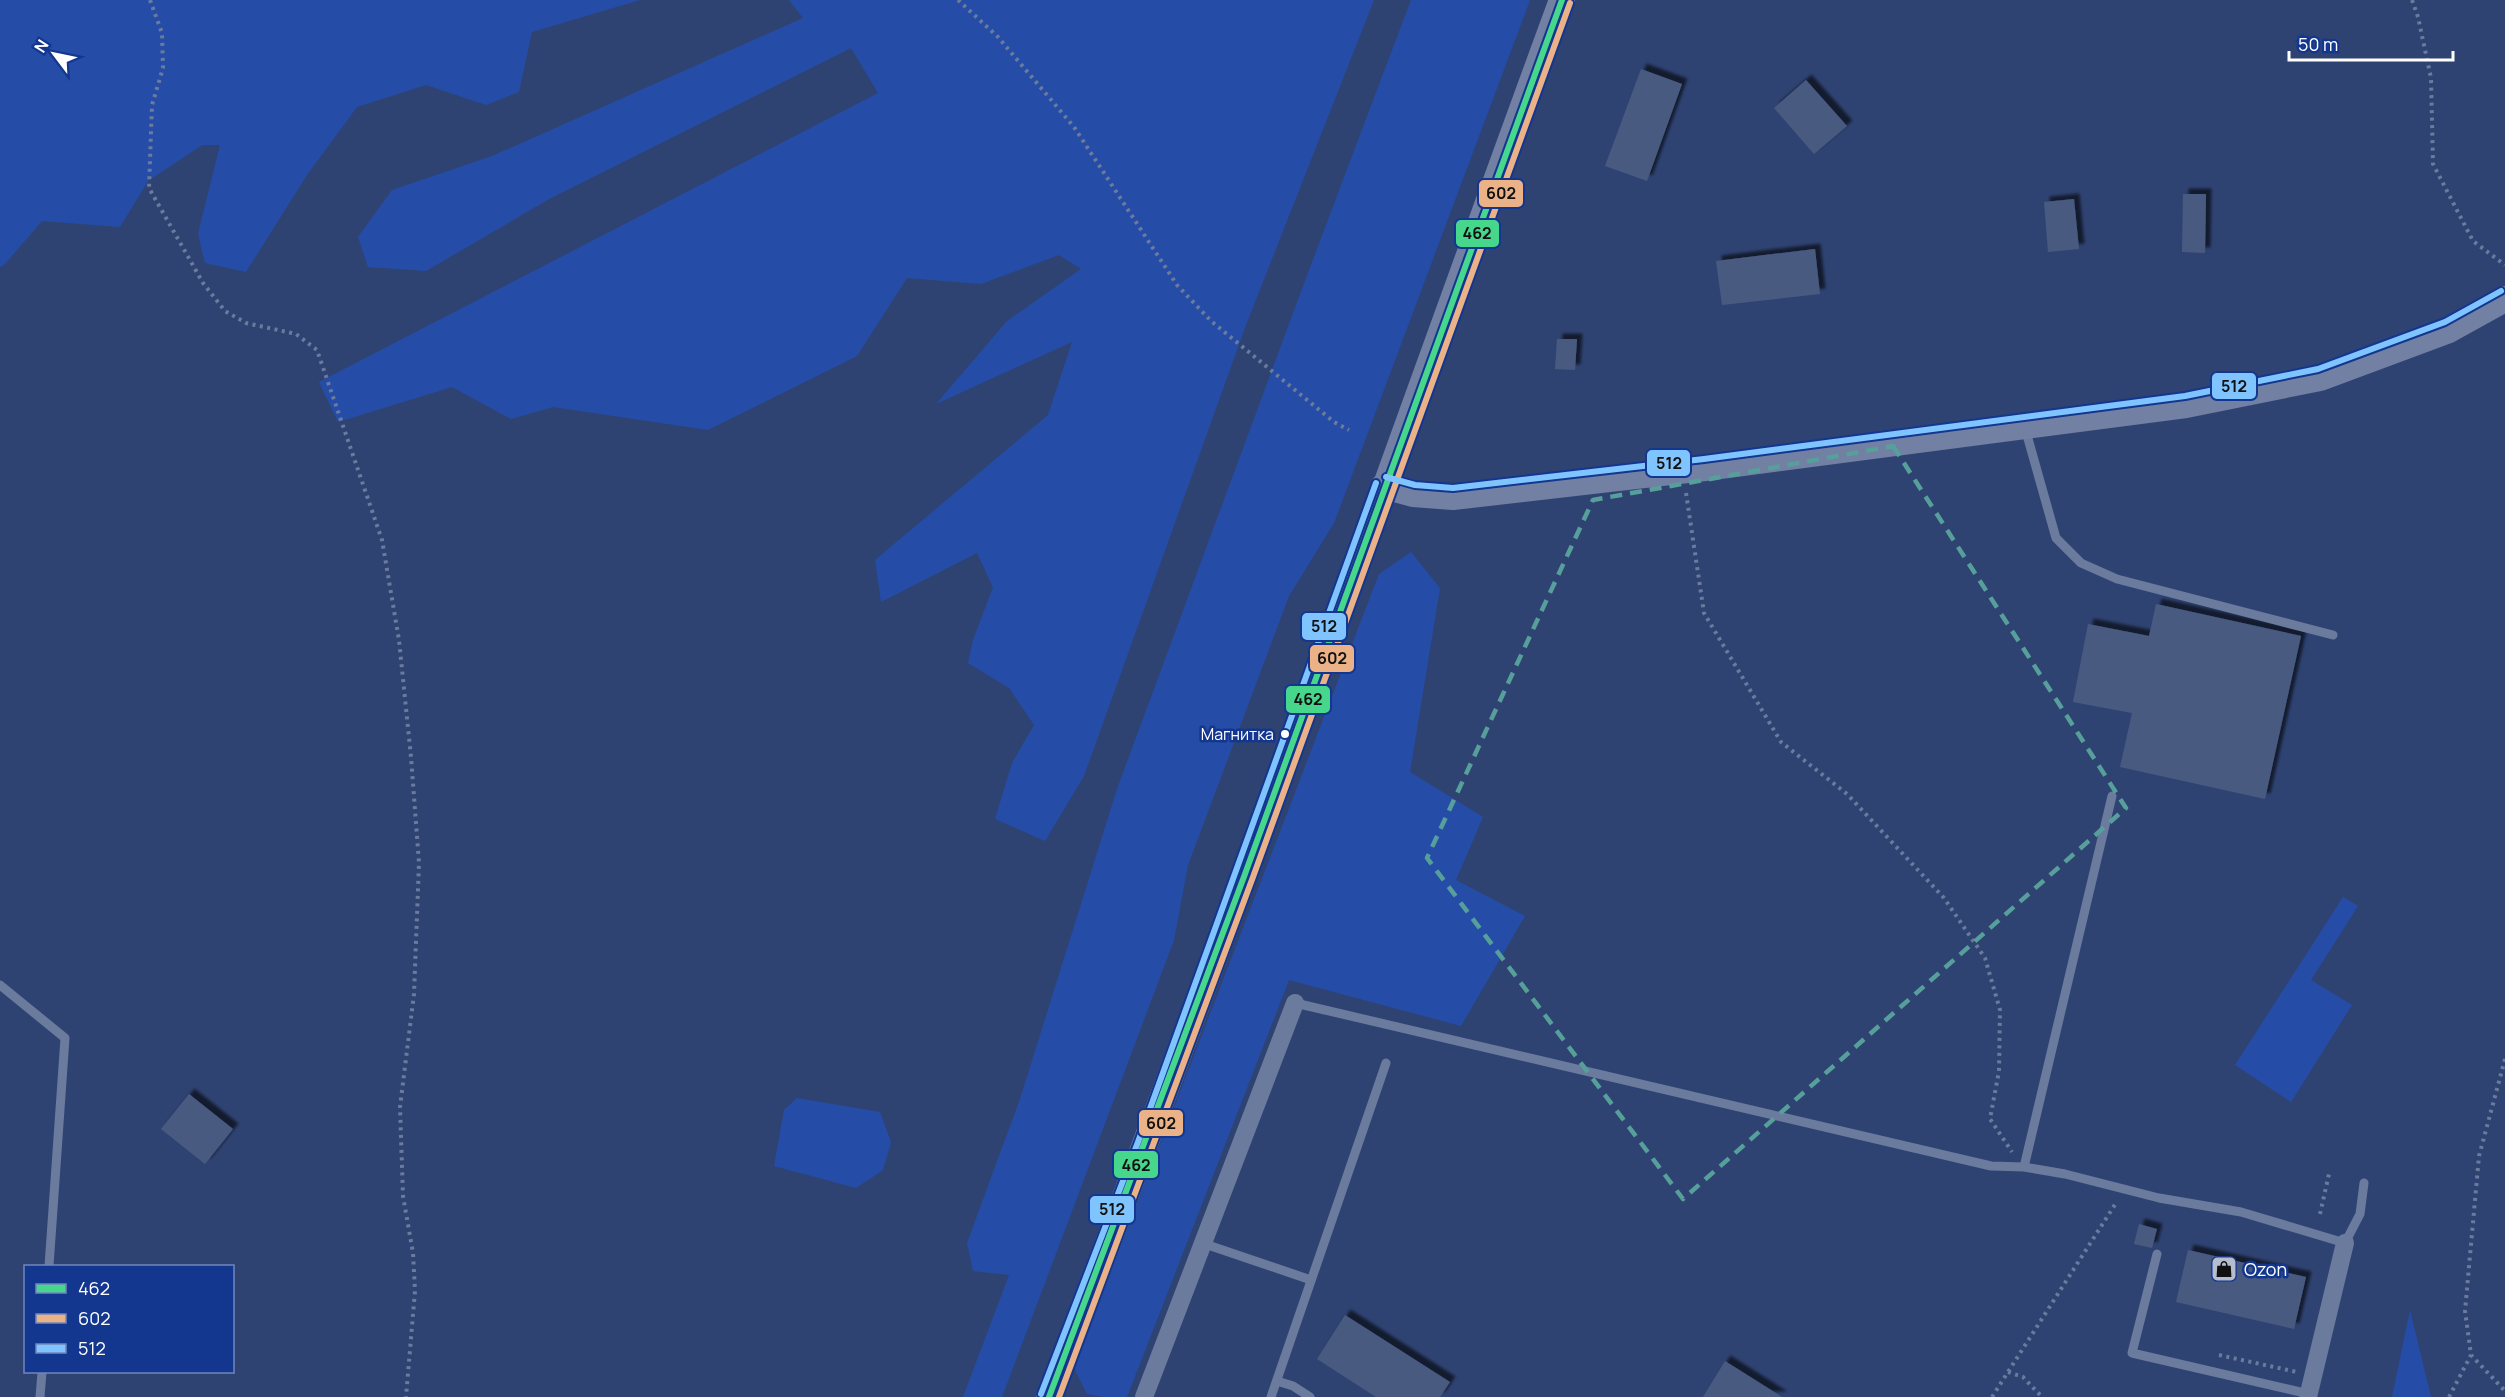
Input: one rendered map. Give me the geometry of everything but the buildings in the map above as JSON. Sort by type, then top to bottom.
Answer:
[{"type":"main road","points":[[1049,1397],[1146,1145],[1562,0]]},
{"type":"main road","points":[[1384,486],[1413,494],[1453,497],[1683,471],[2186,405],[2320,378],[2449,330],[2505,299]]},
{"type":"street","points":[[1144,1397],[1295,1003]]},
{"type":"street","points":[[2303,1394],[2345,1243]]},
{"type":"lane","points":[[2025,426],[2056,538],[2081,563],[2117,579],[2333,635]]},
{"type":"lane","points":[[2024,1167],[2112,796]]},
{"type":"lane","points":[[0,985],[65,1038],[49,1265]]},
{"type":"lane","points":[[1295,1003],[1991,1166],[2024,1167],[2065,1174],[2158,1198],[2241,1212],[2345,1243],[2360,1214],[2364,1183]]},
{"type":"lane","points":[[1271,1397],[1386,1063]]},
{"type":"lane","points":[[1202,1243],[1311,1280]]},
{"type":"lane","points":[[2157,1254],[2132,1353],[2303,1394]]},
{"type":"lane","points":[[40,1397],[42,1373]]},
{"type":"lane","points":[[1277,1381],[1293,1386],[1310,1397]]},
{"type":"path","points":[[150,0],[162,33],[163,68],[152,105],[149,188],[203,283],[225,311],[246,323],[296,334],[317,350],[382,540],[400,652],[419,863],[414,994],[400,1107],[403,1196],[413,1253],[415,1291],[406,1397]]},
{"type":"path","points":[[958,0],[998,37],[1074,127],[1177,285],[1211,321],[1334,422],[1349,430]]},
{"type":"path","points":[[2412,0],[2418,17],[2431,78],[2433,164],[2473,241],[2505,266]]},
{"type":"path","points":[[1683,471],[1704,613],[1781,742],[1847,794],[1944,898],[1985,958],[2000,1010],[1999,1071],[1989,1119],[2004,1143],[2024,1167]]},
{"type":"path","points":[[2450,1397],[2471,1355],[2465,1311],[2479,1156],[2505,1059]]},
{"type":"path","points":[[2320,1215],[2329,1174]]},
{"type":"path","points":[[1992,1397],[2118,1199],[2108,1197]]},
{"type":"path","points":[[2215,1354],[2297,1372]]},
{"type":"path","points":[[2471,1355],[2505,1391]]},
{"type":"path","points":[[2300,1361],[2297,1372],[2303,1394]]},
{"type":"path","points":[[2008,1372],[2023,1377],[2042,1397]]},
{"type":"highlighted area","points":[[1893,446],[2126,808],[1683,1199],[1427,858],[1593,500]]},
{"type":"shaded area","points":[[0,0],[640,0],[532,32],[519,92],[486,105],[426,85],[357,107],[307,175],[246,272],[205,263],[198,234],[220,145],[202,145],[148,181],[120,227],[42,221],[0,267]]},
{"type":"shaded area","points":[[789,0],[1374,0],[1246,325],[1084,776],[1045,841],[995,819],[1012,763],[1034,725],[1009,688],[968,663],[973,640],[993,587],[977,553],[881,602],[875,560],[1048,415],[1072,342],[936,404],[1007,321],[1081,269],[1059,255],[981,284],[907,278],[857,356],[708,430],[553,407],[511,419],[452,387],[338,422],[319,382],[878,93],[851,48],[551,198],[426,271],[368,267],[358,237],[392,190],[492,156],[803,18]]},
{"type":"shaded area","points":[[1411,0],[1530,0],[1334,523],[1289,596],[1188,865],[1174,940],[1002,1397],[963,1397],[1009,1275],[973,1271],[967,1243],[1020,1099],[1117,789]]},
{"type":"shaded area","points":[[1411,552],[1440,588],[1410,772],[1483,817],[1456,880],[1525,916],[1461,1026],[1289,980],[1127,1397],[1087,1394],[1074,1368],[1379,574]]},
{"type":"shaded area","points":[[2343,897],[2358,906],[2311,980],[2352,1005],[2291,1102],[2235,1065]]},
{"type":"shaded area","points":[[797,1098],[880,1112],[891,1142],[883,1170],[856,1188],[774,1166],[784,1110]]},
{"type":"shaded area","points":[[2410,1310],[2431,1397],[2392,1397]]},
{"type":"transit line","name":"462","points":[[1049,1397],[1245,874],[1562,0]]},
{"type":"transit line","name":"602","points":[[1059,1397],[1253,877],[1570,3]]},
{"type":"transit line","name":"512","points":[[1386,477],[1415,485],[1453,488],[1704,459],[2185,396],[2318,369],[2445,322],[2501,291]]},
{"type":"transit line","name":"512","points":[[1041,1394],[1138,1142],[1376,483]]},
{"type":"place","name":"Магнитка","points":[[1285,734]]},
{"type":"place","name":"Ozon","points":[[2224,1269]]}]
